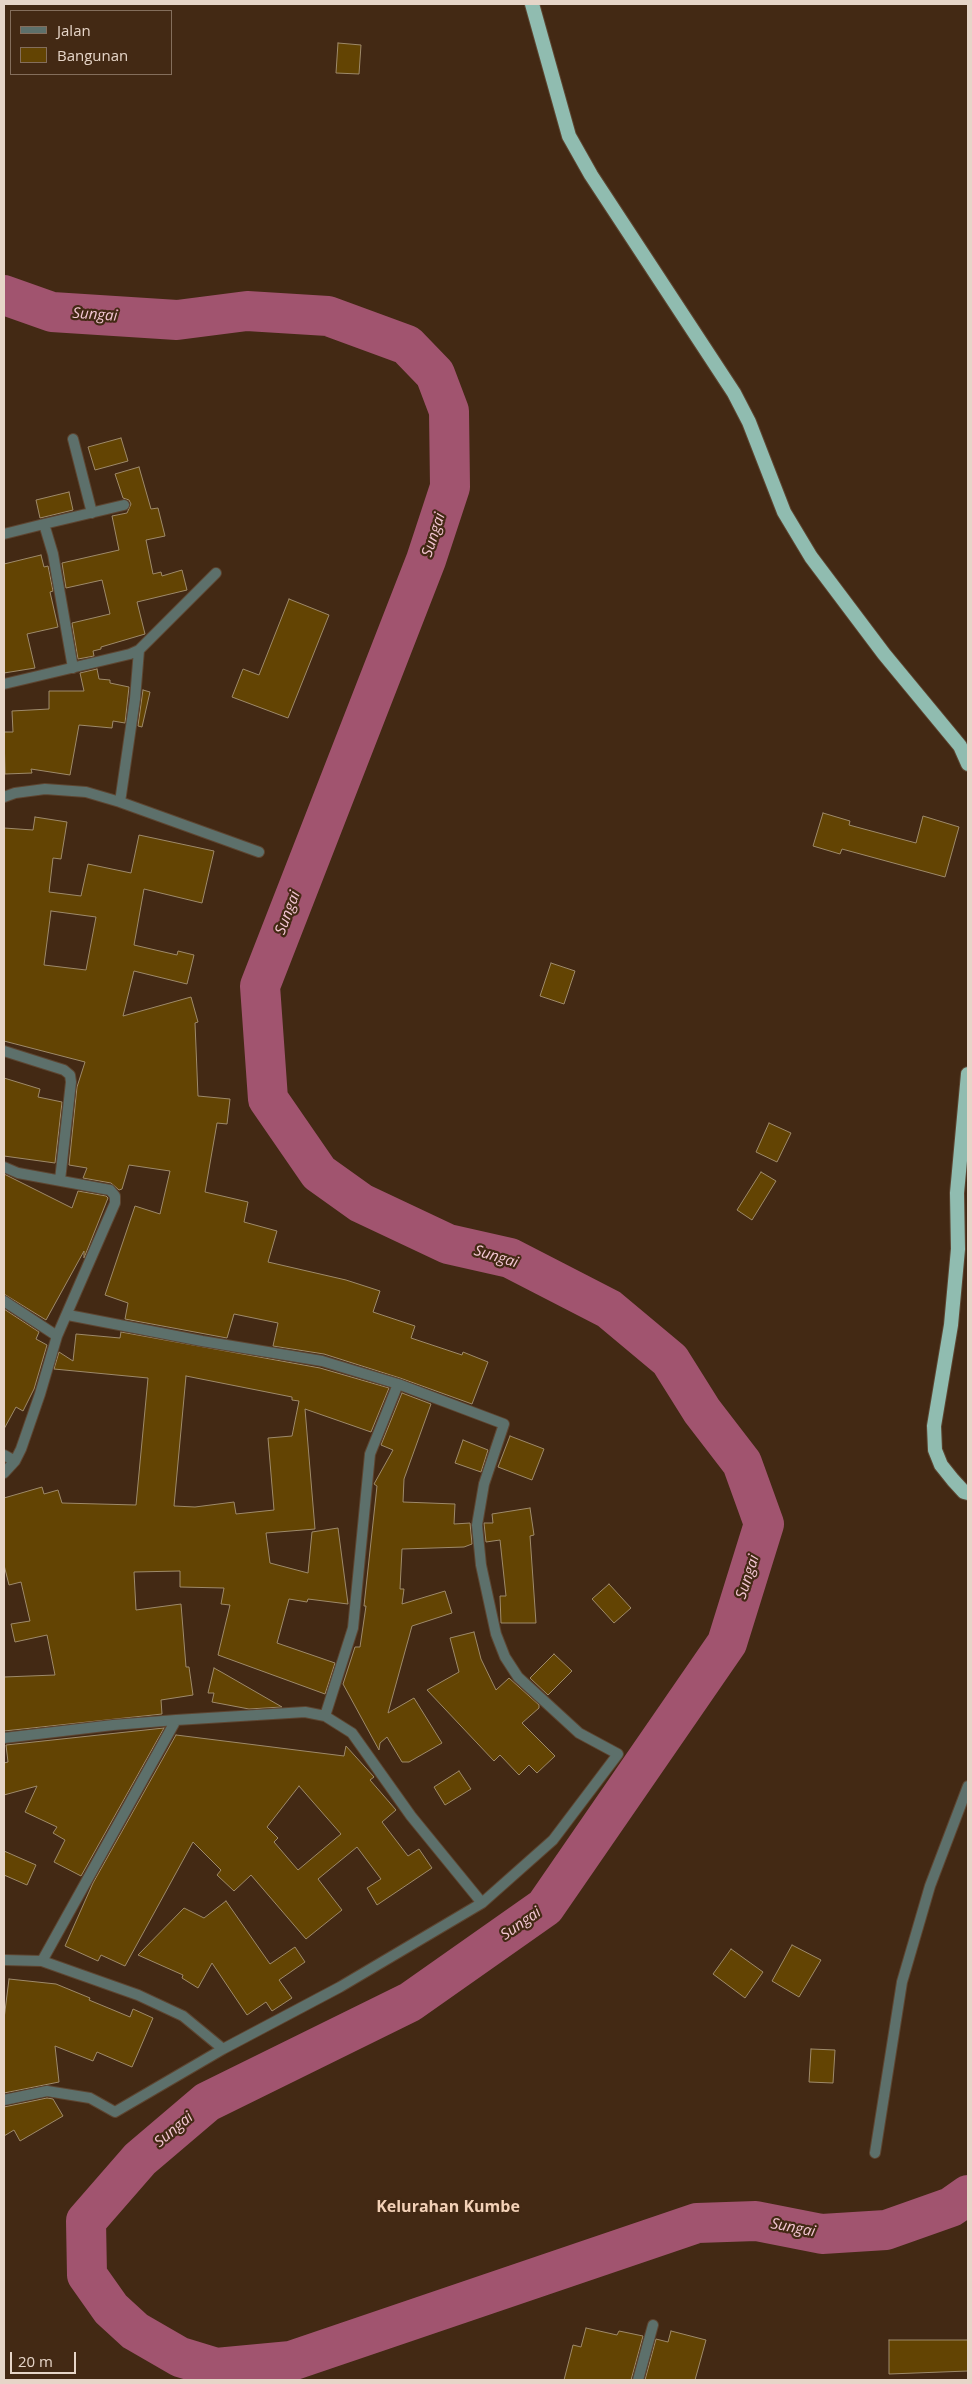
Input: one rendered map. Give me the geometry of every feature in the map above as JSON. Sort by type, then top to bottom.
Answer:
[{"type":"highway","points":[[532,4],[569,136],[591,175],[734,393],[749,422],[784,512],[811,557],[884,654],[960,746],[968,764]]},
{"type":"highway","points":[[968,1074],[957,1192],[958,1249],[952,1315],[934,1426],[935,1450],[941,1465],[964,1492],[968,1493]]},
{"type":"street","points":[[73,438],[92,512]]},
{"type":"street","points":[[4,534],[124,505]]},
{"type":"street","points":[[44,524],[53,554],[74,668]]},
{"type":"street","points":[[4,684],[74,668],[139,650],[216,573]]},
{"type":"street","points":[[120,802],[135,699],[139,650]]},
{"type":"street","points":[[4,797],[15,793],[53,790],[86,792],[120,802],[259,852]]},
{"type":"street","points":[[4,1051],[64,1070],[70,1075],[71,1082],[60,1180]]},
{"type":"street","points":[[4,1167],[18,1173],[110,1190],[116,1196],[68,1315],[57,1336],[40,1394],[14,1461],[4,1473]]},
{"type":"street","points":[[4,1301],[57,1336]]},
{"type":"street","points":[[4,2100],[47,2091],[90,2098],[115,2112],[340,1987],[482,1902],[553,1840],[618,1754],[579,1733],[518,1677],[504,1657],[496,1634],[481,1565],[477,1525],[484,1484],[504,1424],[398,1384],[322,1361],[202,1341],[68,1315]]},
{"type":"street","points":[[325,1716],[353,1628],[370,1454],[398,1384]]},
{"type":"street","points":[[4,1455],[14,1461]]},
{"type":"street","points":[[4,1738],[113,1725],[176,1720],[305,1712],[325,1716],[352,1732],[411,1816],[482,1902]]},
{"type":"street","points":[[42,1961],[176,1720]]},
{"type":"street","points":[[875,2153],[902,1982],[930,1886],[968,1786]]},
{"type":"street","points":[[4,1960],[42,1961],[138,1995],[182,2016],[224,2050]]},
{"type":"street","points":[[638,2380],[653,2325]]},
{"type":"building","points":[[338,43],[361,45],[359,74],[336,73]]},
{"type":"building","points":[[121,438],[128,461],[95,470],[88,447]]},
{"type":"building","points":[[139,467],[151,509],[158,508],[165,536],[146,540],[153,574],[161,572],[162,576],[182,570],[187,590],[137,602],[145,634],[101,647],[101,649],[93,651],[94,656],[78,659],[72,623],[110,614],[102,580],[66,588],[62,563],[119,550],[112,516],[127,513],[131,504],[129,500],[123,498],[115,474]]},
{"type":"building","points":[[69,492],[73,510],[40,518],[36,500]]},
{"type":"building","points":[[41,555],[44,567],[48,566],[53,591],[50,592],[58,627],[27,634],[35,668],[4,673],[4,564]]},
{"type":"building","points":[[289,599],[329,615],[288,718],[232,697],[243,669],[259,675]]},
{"type":"building","points":[[97,669],[99,679],[110,680],[110,683],[129,687],[125,723],[113,721],[112,728],[79,725],[70,775],[31,769],[32,773],[5,774],[4,732],[13,732],[12,711],[49,709],[49,691],[84,691],[80,673]]},
{"type":"building","points":[[143,690],[150,692],[142,727],[138,726]]},
{"type":"building","points":[[823,813],[850,821],[849,825],[916,843],[923,816],[959,827],[945,877],[842,849],[840,854],[813,846]]},
{"type":"building","points":[[35,817],[67,822],[61,859],[53,858],[49,892],[81,896],[88,864],[131,873],[139,835],[214,851],[202,903],[144,889],[134,945],[177,955],[178,951],[194,955],[187,984],[134,971],[123,1016],[191,997],[198,1022],[195,1023],[198,1096],[230,1099],[227,1124],[217,1123],[205,1192],[248,1202],[244,1222],[277,1231],[268,1262],[346,1280],[380,1291],[373,1312],[415,1326],[411,1338],[462,1355],[463,1352],[488,1362],[472,1404],[400,1378],[324,1354],[273,1346],[278,1323],[234,1314],[227,1338],[125,1319],[128,1303],[105,1295],[135,1206],[160,1214],[170,1171],[129,1165],[122,1189],[119,1190],[111,1183],[83,1178],[87,1168],[69,1165],[77,1087],[85,1062],[4,1041],[4,828],[33,830]],"holes":[[[51,911],[96,917],[86,970],[44,965]]]},
{"type":"building","points":[[551,963],[575,971],[564,1004],[540,996]]},
{"type":"building","points":[[4,1078],[40,1089],[38,1097],[62,1102],[55,1163],[4,1156]]},
{"type":"building","points":[[769,1123],[791,1133],[777,1162],[756,1152]]},
{"type":"building","points":[[761,1172],[776,1181],[752,1220],[737,1210]]},
{"type":"building","points":[[4,1174],[72,1208],[78,1191],[108,1198],[84,1258],[84,1251],[46,1320],[4,1294]]},
{"type":"building","points":[[4,1309],[39,1332],[36,1339],[47,1345],[34,1389],[23,1411],[16,1407],[4,1429]]},
{"type":"building","points":[[121,1332],[320,1368],[389,1388],[371,1432],[305,1409],[315,1529],[266,1533],[270,1563],[308,1573],[312,1532],[338,1528],[348,1604],[308,1599],[307,1602],[289,1599],[277,1643],[335,1663],[325,1694],[218,1655],[230,1605],[221,1604],[224,1588],[180,1587],[180,1571],[134,1572],[136,1610],[181,1604],[186,1667],[189,1667],[193,1695],[161,1700],[162,1714],[4,1731],[4,1677],[55,1675],[47,1635],[15,1642],[11,1624],[30,1621],[21,1582],[9,1585],[4,1565],[4,1498],[42,1487],[44,1494],[58,1490],[62,1503],[136,1505],[148,1378],[54,1369],[59,1352],[73,1361],[76,1334],[120,1338]],"holes":[[[186,1376],[292,1397],[292,1400],[299,1401],[292,1436],[268,1438],[274,1510],[236,1514],[234,1502],[195,1507],[174,1506]]]},
{"type":"building","points":[[402,1393],[431,1404],[404,1479],[403,1502],[455,1504],[454,1524],[470,1523],[472,1544],[464,1547],[402,1549],[400,1589],[404,1589],[402,1604],[445,1591],[452,1613],[412,1626],[388,1713],[414,1698],[442,1743],[409,1762],[402,1762],[387,1737],[380,1743],[379,1750],[343,1684],[355,1647],[360,1647],[366,1606],[364,1606],[377,1486],[374,1484],[393,1450],[381,1445]]},
{"type":"building","points":[[510,1436],[544,1449],[532,1480],[498,1467]]},
{"type":"building","points":[[463,1440],[488,1450],[481,1472],[455,1463]]},
{"type":"building","points":[[530,1508],[534,1535],[530,1536],[536,1623],[501,1623],[500,1596],[506,1596],[500,1540],[486,1542],[484,1523],[493,1523],[492,1514]]},
{"type":"building","points":[[609,1584],[631,1608],[614,1623],[592,1599]]},
{"type":"building","points":[[474,1632],[481,1659],[496,1690],[509,1678],[539,1705],[539,1708],[522,1723],[555,1756],[537,1773],[529,1765],[519,1775],[500,1755],[494,1761],[427,1690],[459,1672],[450,1638]]},
{"type":"building","points":[[554,1654],[572,1671],[548,1695],[530,1678]]},
{"type":"building","points":[[214,1668],[282,1707],[249,1709],[212,1702],[214,1693],[208,1693]]},
{"type":"building","points":[[164,1728],[81,1876],[54,1862],[65,1840],[53,1833],[57,1827],[25,1812],[37,1786],[4,1795],[4,1763],[8,1762],[6,1745]]},
{"type":"building","points":[[176,1735],[344,1756],[346,1746],[374,1777],[370,1780],[396,1810],[382,1822],[408,1856],[419,1849],[432,1868],[377,1905],[367,1888],[381,1879],[357,1847],[318,1879],[342,1910],[306,1939],[251,1875],[234,1891],[217,1875],[221,1870],[193,1842],[125,1966],[101,1955],[98,1961],[65,1946],[93,1883]],"holes":[[[299,1786],[341,1834],[298,1870],[274,1842],[278,1838],[267,1827]]]},
{"type":"building","points":[[459,1771],[471,1789],[445,1805],[434,1787]]},
{"type":"building","points":[[4,1851],[36,1865],[27,1885],[4,1875]]},
{"type":"building","points":[[226,1901],[270,1964],[295,1947],[305,1962],[279,1980],[292,1998],[272,2011],[266,2002],[247,2015],[212,1963],[198,1988],[182,1978],[183,1975],[138,1955],[184,1908],[204,1918]]},
{"type":"building","points":[[792,1945],[821,1960],[799,1997],[772,1981]]},
{"type":"building","points":[[731,1949],[763,1972],[745,1998],[713,1974]]},
{"type":"building","points":[[9,1979],[56,1984],[130,2017],[133,2009],[153,2018],[132,2067],[97,2052],[93,2061],[55,2046],[59,2082],[4,2093],[4,2019]]},
{"type":"building","points":[[811,2049],[835,2050],[833,2083],[809,2082]]},
{"type":"building","points":[[47,2098],[53,2099],[63,2116],[20,2141],[14,2130],[4,2136],[4,2107]]},
{"type":"building","points":[[586,2328],[617,2335],[619,2331],[643,2336],[631,2380],[564,2380],[573,2345],[581,2347]]},
{"type":"building","points":[[671,2331],[706,2340],[695,2380],[645,2380],[656,2339],[668,2342]]},
{"type":"building","points":[[889,2340],[968,2340],[968,2371],[889,2374]]},
{"type":"waterway","name":"Sungai","points":[[4,295],[52,312],[177,320],[247,311],[328,316],[407,345],[435,374],[449,411],[450,487],[426,560],[260,986],[268,1099],[319,1173],[361,1203],[448,1244],[510,1258],[609,1309],[670,1360],[702,1411],[742,1463],[764,1524],[727,1643],[545,1907],[410,2002],[207,2102],[140,2159],[86,2221],[87,2275],[111,2309],[135,2331],[180,2357],[216,2368],[291,2361],[697,2223],[756,2221],[822,2234],[886,2230],[951,2207],[968,2195]]},
{"type":"district","name":"Kelurahan Kumbe","points":[[448,2207]]}]
